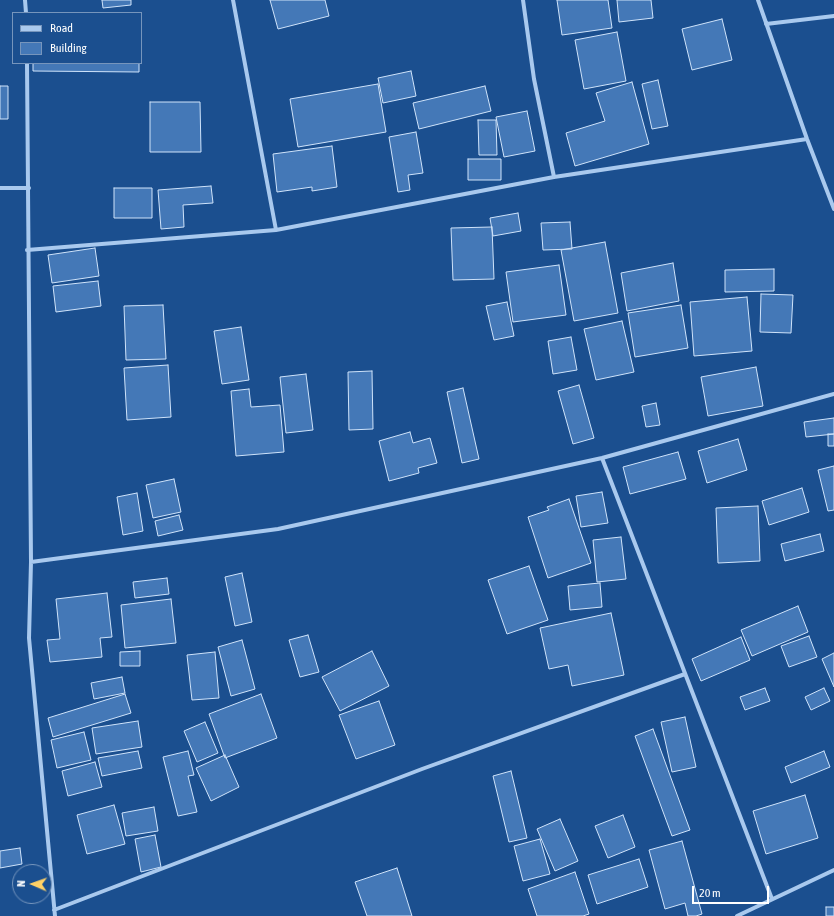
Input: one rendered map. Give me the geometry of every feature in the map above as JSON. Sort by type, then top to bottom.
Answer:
[{"type":"street","points":[[25,0],[26,12]]},
{"type":"street","points":[[233,0],[276,230]]},
{"type":"street","points":[[523,0],[534,79],[554,177]]},
{"type":"street","points":[[758,0],[807,139],[834,209]]},
{"type":"street","points":[[766,24],[834,16]]},
{"type":"street","points":[[27,64],[29,188],[27,250],[31,562],[30,638],[55,916]]},
{"type":"street","points":[[27,250],[276,230],[554,177],[807,139]]},
{"type":"street","points":[[0,188],[29,188]]},
{"type":"street","points":[[31,562],[278,529],[602,458],[834,394]]},
{"type":"street","points":[[602,458],[772,899]]},
{"type":"street","points":[[54,910],[422,769],[685,674]]},
{"type":"street","points":[[737,916],[834,870]]},
{"type":"building","points":[[102,0],[131,0],[131,5],[103,8]]},
{"type":"building","points":[[270,0],[325,0],[329,16],[278,29]]},
{"type":"building","points":[[557,0],[608,0],[612,28],[562,35]]},
{"type":"building","points":[[617,0],[651,0],[653,18],[619,22]]},
{"type":"building","points":[[722,19],[732,60],[692,70],[682,29]]},
{"type":"building","points":[[617,32],[626,81],[584,89],[575,40]]},
{"type":"building","points":[[33,64],[139,64],[139,72],[33,71]]},
{"type":"building","points":[[411,71],[416,96],[383,103],[378,78]]},
{"type":"building","points":[[658,80],[668,126],[652,129],[642,84]]},
{"type":"building","points":[[632,82],[649,144],[575,166],[566,133],[605,121],[596,93]]},
{"type":"building","points":[[378,84],[386,132],[298,147],[290,99]]},
{"type":"building","points":[[0,86],[8,86],[8,119],[0,119]]},
{"type":"building","points":[[485,86],[491,111],[419,129],[413,103]]},
{"type":"building","points":[[150,102],[200,102],[201,152],[150,152]]},
{"type":"building","points":[[527,111],[535,151],[504,157],[496,117]]},
{"type":"building","points":[[478,120],[496,120],[497,155],[479,155]]},
{"type":"building","points":[[416,132],[423,173],[408,175],[410,190],[398,192],[389,137]]},
{"type":"building","points":[[332,146],[337,187],[312,191],[312,187],[277,192],[273,154]]},
{"type":"building","points":[[468,159],[501,159],[501,180],[468,180]]},
{"type":"building","points":[[211,186],[213,203],[183,205],[184,227],[161,229],[158,190]]},
{"type":"building","points":[[114,188],[152,188],[152,218],[114,218]]},
{"type":"building","points":[[518,213],[521,231],[493,236],[490,218]]},
{"type":"building","points":[[570,222],[572,249],[543,250],[541,223]]},
{"type":"building","points":[[492,227],[494,279],[453,280],[451,228]]},
{"type":"building","points":[[605,242],[618,313],[574,321],[561,250]]},
{"type":"building","points":[[95,248],[99,276],[52,283],[48,255]]},
{"type":"building","points":[[673,263],[679,301],[627,311],[621,273]]},
{"type":"building","points":[[559,265],[566,315],[513,322],[506,272]]},
{"type":"building","points":[[774,269],[774,291],[725,292],[725,270]]},
{"type":"building","points":[[98,281],[101,306],[56,312],[53,286]]},
{"type":"building","points":[[761,294],[793,295],[791,333],[760,332]]},
{"type":"building","points":[[747,297],[752,351],[694,356],[690,302]]},
{"type":"building","points":[[507,302],[514,336],[494,340],[486,306]]},
{"type":"building","points":[[163,305],[166,359],[126,360],[124,306]]},
{"type":"building","points":[[681,305],[688,348],[635,357],[628,313]]},
{"type":"building","points":[[622,321],[634,372],[596,380],[584,329]]},
{"type":"building","points":[[241,327],[249,380],[222,384],[214,331]]},
{"type":"building","points":[[571,337],[577,370],[553,374],[548,341]]},
{"type":"building","points":[[168,365],[171,417],[127,420],[124,368]]},
{"type":"building","points":[[756,367],[763,406],[708,416],[701,377]]},
{"type":"building","points":[[372,371],[373,429],[349,430],[348,372]]},
{"type":"building","points":[[306,374],[313,430],[286,433],[280,377]]},
{"type":"building","points":[[579,385],[594,438],[573,444],[558,391]]},
{"type":"building","points":[[463,388],[479,459],[462,463],[447,392]]},
{"type":"building","points":[[249,389],[251,407],[280,405],[284,452],[236,456],[231,391]]},
{"type":"building","points":[[656,403],[660,425],[646,427],[642,406]]},
{"type":"building","points":[[834,418],[834,434],[806,437],[804,422]]},
{"type":"building","points":[[410,432],[413,443],[430,438],[437,463],[418,468],[419,473],[389,481],[379,441]]},
{"type":"building","points":[[828,434],[834,434],[834,446],[828,446]]},
{"type":"building","points":[[738,439],[747,470],[707,483],[698,451]]},
{"type":"building","points":[[678,452],[686,479],[630,494],[623,467]]},
{"type":"building","points":[[834,466],[834,510],[828,511],[818,470]]},
{"type":"building","points":[[174,479],[181,512],[153,518],[146,485]]},
{"type":"building","points":[[802,488],[809,512],[769,525],[762,501]]},
{"type":"building","points":[[602,492],[608,523],[581,527],[576,496]]},
{"type":"building","points":[[137,493],[143,531],[123,535],[117,497]]},
{"type":"building","points":[[569,499],[591,563],[548,578],[528,517],[549,510],[547,507]]},
{"type":"building","points":[[758,506],[760,561],[718,563],[716,508]]},
{"type":"building","points":[[179,515],[183,530],[158,536],[155,521]]},
{"type":"building","points":[[820,534],[824,551],[785,561],[781,544]]},
{"type":"building","points":[[621,537],[626,579],[597,582],[593,540]]},
{"type":"building","points":[[529,566],[548,620],[507,634],[488,580]]},
{"type":"building","points":[[242,573],[252,622],[235,626],[225,577]]},
{"type":"building","points":[[167,578],[169,594],[135,598],[133,582]]},
{"type":"building","points":[[600,583],[602,607],[570,610],[568,586]]},
{"type":"building","points":[[107,593],[112,637],[100,638],[102,657],[50,662],[47,640],[60,639],[56,599]]},
{"type":"building","points":[[171,599],[176,643],[125,648],[121,605]]},
{"type":"building","points":[[798,606],[808,632],[752,656],[741,630]]},
{"type":"building","points":[[611,613],[624,675],[572,686],[568,665],[549,669],[540,628]]},
{"type":"building","points":[[308,635],[319,672],[300,677],[289,640]]},
{"type":"building","points":[[809,636],[817,657],[789,667],[781,646]]},
{"type":"building","points":[[741,637],[750,660],[701,681],[692,659]]},
{"type":"building","points":[[242,640],[255,689],[231,696],[218,647]]},
{"type":"building","points":[[140,651],[140,666],[120,666],[120,652]]},
{"type":"building","points":[[372,651],[389,686],[340,711],[322,677]]},
{"type":"building","points":[[215,652],[219,698],[192,700],[187,655]]},
{"type":"building","points":[[834,653],[834,687],[822,659]]},
{"type":"building","points":[[122,677],[125,693],[94,699],[91,683]]},
{"type":"building","points":[[765,688],[770,701],[745,710],[740,697]]},
{"type":"building","points":[[824,688],[830,701],[811,710],[805,697]]},
{"type":"building","points":[[125,694],[131,713],[53,737],[48,718]]},
{"type":"building","points":[[261,694],[277,738],[225,758],[209,714]]},
{"type":"building","points":[[379,701],[395,745],[356,759],[339,715]]},
{"type":"building","points":[[685,717],[696,767],[672,772],[661,722]]},
{"type":"building","points":[[138,721],[142,747],[96,754],[92,728]]},
{"type":"building","points":[[205,722],[218,753],[197,762],[184,731]]},
{"type":"building","points":[[653,729],[690,830],[672,836],[635,736]]},
{"type":"building","points":[[84,732],[91,760],[57,768],[51,740]]},
{"type":"building","points":[[138,751],[142,768],[102,776],[98,758]]},
{"type":"building","points":[[188,751],[194,775],[188,776],[197,812],[178,816],[163,757]]},
{"type":"building","points":[[824,751],[830,767],[791,783],[785,767]]},
{"type":"building","points":[[225,755],[239,787],[211,801],[196,768]]},
{"type":"building","points":[[95,762],[102,787],[68,796],[62,771]]},
{"type":"building","points":[[511,771],[527,838],[509,842],[493,776]]},
{"type":"building","points":[[805,795],[818,838],[766,854],[753,811]]},
{"type":"building","points":[[114,805],[125,844],[87,854],[77,815]]},
{"type":"building","points":[[154,807],[158,831],[126,836],[122,813]]},
{"type":"building","points":[[623,815],[635,847],[608,858],[595,826]]},
{"type":"building","points":[[560,819],[578,861],[555,871],[537,829]]},
{"type":"building","points":[[155,835],[161,867],[141,872],[135,839]]},
{"type":"building","points":[[540,839],[550,874],[523,881],[514,846]]},
{"type":"building","points":[[682,841],[702,914],[696,916],[688,916],[685,903],[665,909],[649,850]]},
{"type":"building","points":[[20,848],[22,864],[12,864],[12,866],[0,868],[0,851]]},
{"type":"building","points":[[639,859],[648,887],[597,904],[588,875]]},
{"type":"building","points":[[397,868],[412,916],[367,916],[355,882]]},
{"type":"building","points":[[575,872],[589,914],[583,916],[537,916],[528,889]]},
{"type":"building","points":[[826,907],[834,907],[834,916],[826,916]]}]
